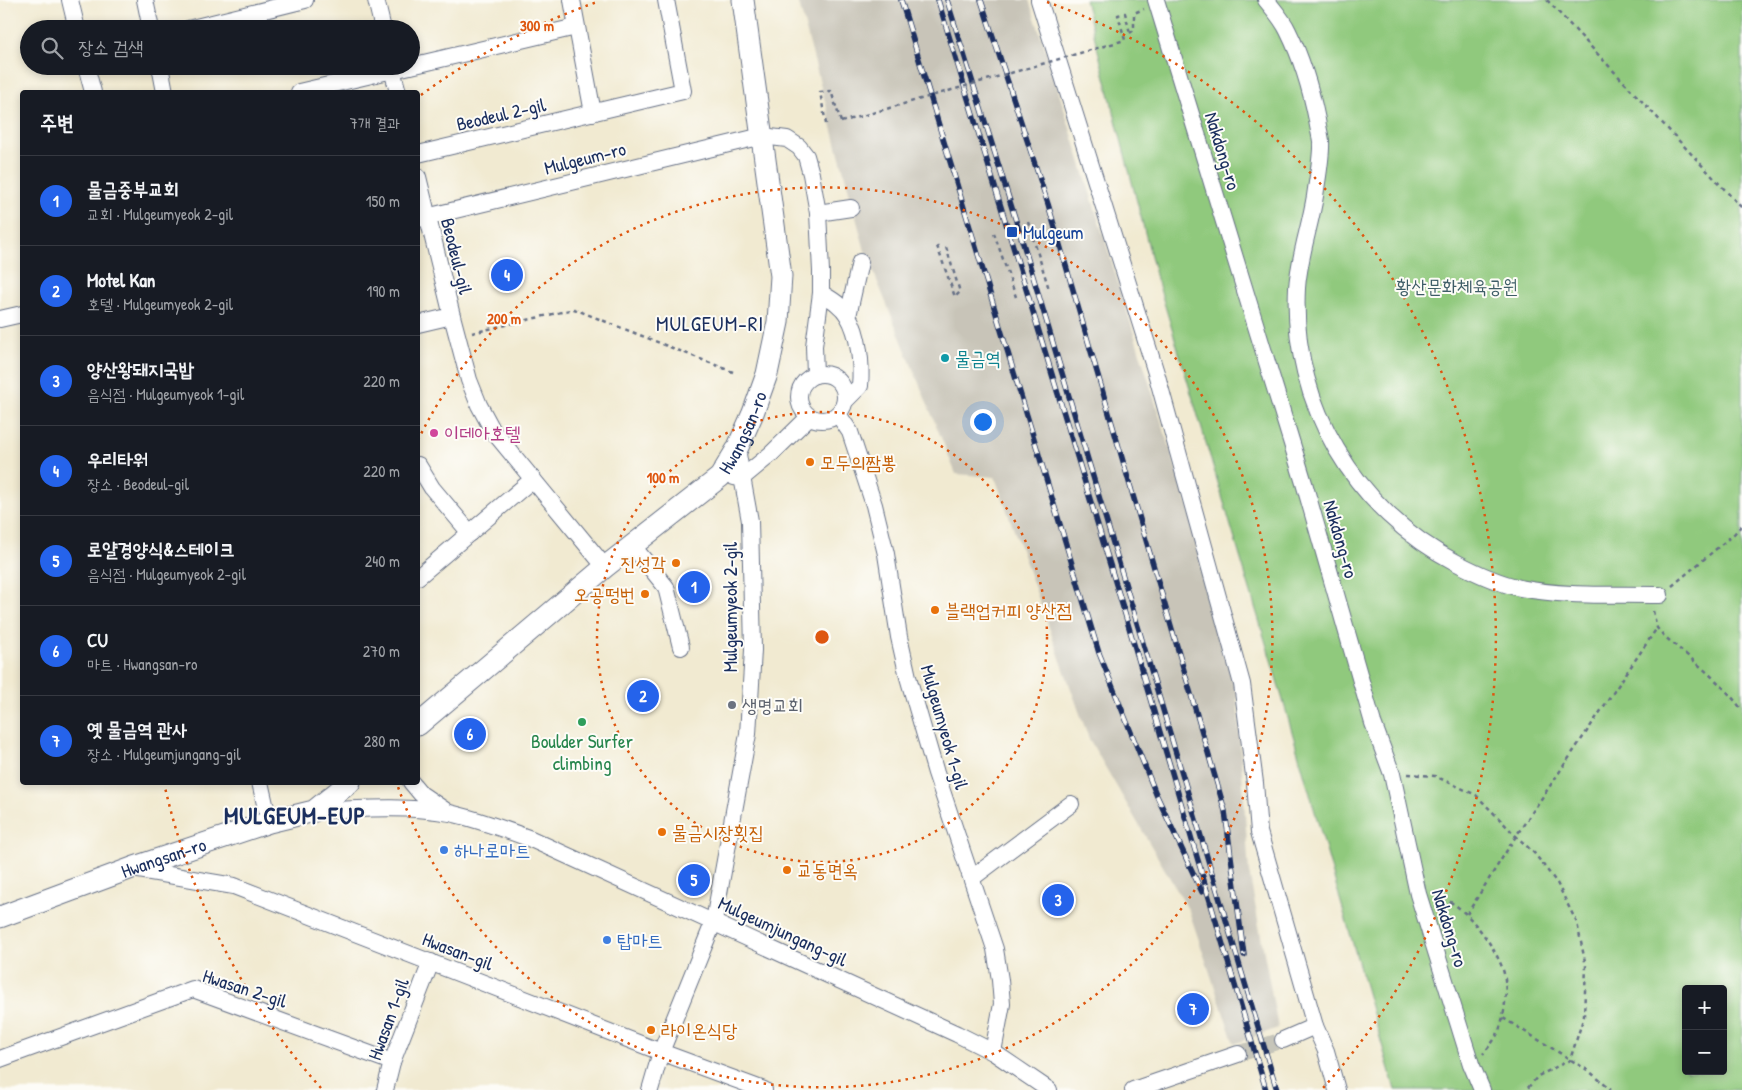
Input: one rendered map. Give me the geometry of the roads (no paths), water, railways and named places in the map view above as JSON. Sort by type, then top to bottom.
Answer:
[{"type":"main road","name":"Hwangsan-ro","points":[[420,724],[605,567],[720,477],[738,449],[767,374],[778,322],[781,276],[743,0]]},
{"type":"main road","name":"Hwangsan-ro","points":[[0,917],[132,868],[269,822],[314,811],[346,785]]},
{"type":"street","points":[[70,0],[75,20]]},
{"type":"street","points":[[144,0],[149,20]]},
{"type":"street","points":[[224,20],[305,0]]},
{"type":"street","points":[[376,0],[381,20]]},
{"type":"street","points":[[572,0],[593,113]]},
{"type":"street","name":"Beodeul 2-gil","points":[[420,154],[683,91],[666,0]]},
{"type":"street","points":[[1038,0],[1157,376],[1242,684],[1255,783],[1259,832],[1315,1026],[1326,1051],[1337,1090]]},
{"type":"street","name":"Nakdong-ro","points":[[1156,0],[1304,483],[1373,723],[1392,774],[1418,894],[1471,1064],[1482,1090]]},
{"type":"street","points":[[1266,0],[1288,30],[1311,91],[1321,142],[1315,197],[1297,287],[1297,314],[1305,376],[1323,425],[1341,458],[1358,483],[1408,533],[1437,553],[1477,573],[1519,588],[1562,593],[1660,595]]},
{"type":"street","points":[[420,64],[576,27]]},
{"type":"street","points":[[88,75],[92,90]]},
{"type":"street","points":[[162,75],[165,90]]},
{"type":"street","points":[[307,90],[365,75]]},
{"type":"street","points":[[394,75],[398,90]]},
{"type":"street","points":[[762,136],[788,139],[799,147],[806,156],[811,174],[818,213],[821,293],[814,346],[816,375]]},
{"type":"street","name":"Mulgeum-ro","points":[[422,217],[762,136]]},
{"type":"street","name":"Beodeul-gil","points":[[420,197],[422,217],[469,380],[479,406],[493,431],[605,567]]},
{"type":"street","points":[[818,213],[851,208]]},
{"type":"street","points":[[848,316],[860,262]]},
{"type":"street","points":[[821,293],[836,302],[848,316],[857,342],[861,367],[860,386],[832,419],[816,420],[803,412],[799,405],[799,390],[803,383],[808,378],[823,374],[831,376],[842,386],[841,408]]},
{"type":"street","points":[[0,319],[20,314]]},
{"type":"street","points":[[420,324],[452,316]]},
{"type":"street","name":"Mulgeumyeok 1-gil","points":[[841,408],[874,505],[886,554],[899,636],[908,677],[936,773],[995,949],[1002,1004],[993,1052]]},
{"type":"street","points":[[720,477],[742,478],[771,454],[809,417]]},
{"type":"street","name":"Mulgeumyeok 2-gil","points":[[650,1090],[661,1052],[714,921],[748,734],[753,650],[750,521],[738,449]]},
{"type":"street","points":[[420,468],[432,488],[470,533]]},
{"type":"street","points":[[420,575],[533,479]]},
{"type":"street","points":[[632,545],[666,587],[681,647]]},
{"type":"street","points":[[261,785],[269,822]]},
{"type":"street","points":[[414,785],[421,794],[450,814]]},
{"type":"street","points":[[972,878],[1071,804]]},
{"type":"street","name":"Mulgeumjungang-gil","points":[[314,811],[370,808],[423,810],[450,814],[496,826],[531,839],[714,921],[948,1030],[993,1052],[1050,1090]]},
{"type":"street","name":"Hwasan-gil","points":[[132,868],[234,886],[661,1052],[764,1090]]},
{"type":"street","name":"Hwasan 1-gil","points":[[385,1090],[392,1062],[430,962]]},
{"type":"street","name":"Hwasan 2-gil","points":[[0,1059],[193,989],[392,1062]]},
{"type":"street","points":[[1283,1040],[1315,1026]]},
{"type":"street","points":[[1133,1090],[1238,1054]]},
{"type":"tunnel","points":[[1238,1054],[1283,1040]]},
{"type":"railway","points":[[901,0],[1099,653],[1156,794],[1202,892]]},
{"type":"railway","points":[[938,0],[1125,614],[1266,1090]]},
{"type":"railway","points":[[947,0],[1026,253],[1277,1090]]},
{"type":"railway","points":[[981,0],[1048,204],[1225,811],[1244,955]]},
{"type":"place","name":"Mulgeum","points":[[1012,232]]},
{"type":"place","name":"우리타워","points":[[507,275]]},
{"type":"place","name":"물금역","points":[[945,358]]},
{"type":"place","name":"이데아호텔","points":[[434,433]]},
{"type":"place","name":"모두의짬뽕","points":[[810,462]]},
{"type":"place","name":"진성각","points":[[676,563]]},
{"type":"place","name":"물금중부교회","points":[[694,587]]},
{"type":"place","name":"오공떵번","points":[[645,594]]},
{"type":"place","name":"블랙업커피 양산점","points":[[935,610]]},
{"type":"place","name":"Motel Kan","points":[[643,696]]},
{"type":"place","name":"생명교회","points":[[732,705]]},
{"type":"place","name":"Boulder Surfer climbing","points":[[582,722]]},
{"type":"place","name":"CU","points":[[470,734]]},
{"type":"place","name":"물금시장횟집","points":[[662,832]]},
{"type":"place","name":"하나로마트","points":[[444,850]]},
{"type":"place","name":"교동면옥","points":[[787,870]]},
{"type":"place","name":"로얄경양식&스테이크","points":[[694,880]]},
{"type":"place","name":"양산왕돼지국밥","points":[[1058,900]]},
{"type":"place","name":"탑마트","points":[[607,940]]},
{"type":"place","name":"옛 물금역 관사","points":[[1193,1009]]},
{"type":"place","name":"라이온식당","points":[[651,1030]]},
{"type":"district","name":"MULGEUM-RI","points":[[710,324]]},
{"type":"district","name":"MULGEUM-EUP","points":[[295,816]]},
{"type":"park label","name":"황산문화체육공원","points":[[1457,286]]}]
